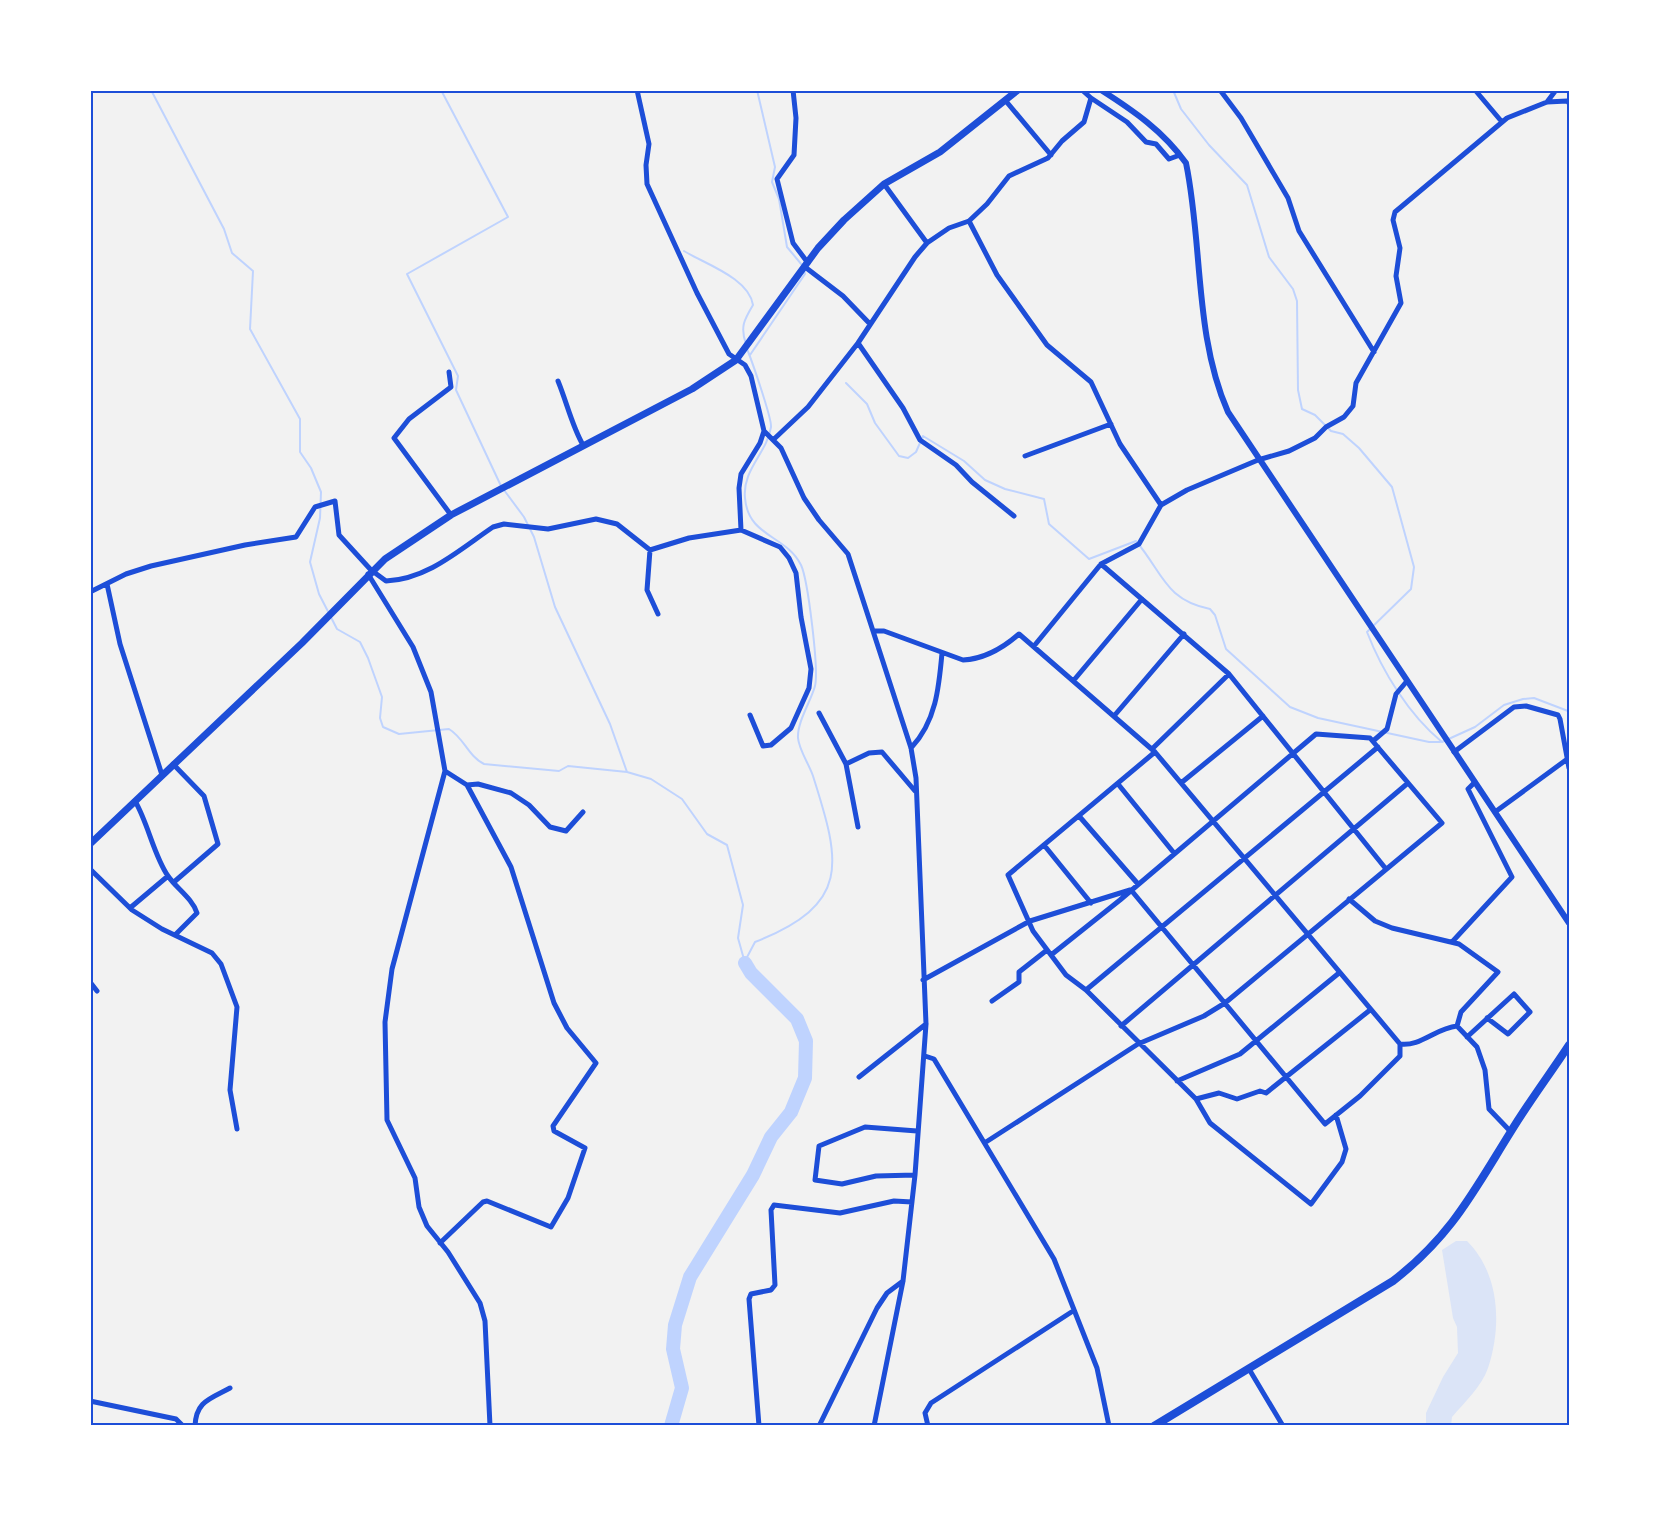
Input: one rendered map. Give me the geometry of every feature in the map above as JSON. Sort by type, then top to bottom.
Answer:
[{"type":"highway","points":[[1154,1426],[1393,1281],[1425,1257],[1467,1205],[1511,1132],[1569,1045]]},
{"type":"main road","points":[[90,844],[302,643],[369,572],[451,516],[692,390],[736,360],[818,248],[844,220],[884,184],[940,152],[1018,90]]},
{"type":"street","points":[[637,90],[650,144],[646,165],[647,184],[697,293],[729,354],[746,365],[751,376],[764,431],[789,461],[804,498],[848,554],[911,748],[926,1024],[915,1174],[903,1281],[874,1426]]},
{"type":"street","points":[[793,90],[796,118],[794,155],[777,179],[793,243],[806,265],[843,296],[870,324]]},
{"type":"street","points":[[1082,90],[1127,122],[1146,141],[1156,144],[1169,159],[1180,154]]},
{"type":"street","points":[[1101,90],[1141,116],[1170,141],[1186,163],[1191,188],[1210,353],[1218,389],[1228,412],[1569,922]]},
{"type":"street","points":[[1220,90],[1241,118],[1288,198],[1299,231],[1374,352]]},
{"type":"street","points":[[1475,90],[1502,122]]},
{"type":"street","points":[[1547,102],[1556,90]]},
{"type":"street","points":[[773,440],[808,407],[858,343],[915,256],[927,243],[949,228],[969,221],[987,204],[1008,176],[1051,155],[1084,122],[1091,98]]},
{"type":"street","points":[[1005,100],[1051,155]]},
{"type":"street","points":[[1034,645],[1101,564],[1139,544],[1161,505],[1186,490],[1258,460],[1289,451],[1315,438],[1326,427],[1344,417],[1353,406],[1356,383],[1401,303],[1395,276],[1400,248],[1394,220],[1395,212],[1502,122],[1524,109],[1547,102],[1567,101],[1569,103]]},
{"type":"street","points":[[884,184],[927,243]]},
{"type":"street","points":[[969,221],[997,275],[1047,345],[1091,382],[1120,444],[1161,505]]},
{"type":"street","points":[[858,343],[903,408],[920,440],[956,465],[972,482],[1014,516]]},
{"type":"street","points":[[449,372],[451,387],[409,419],[394,438],[451,516]]},
{"type":"street","points":[[558,381],[572,413],[574,429],[583,446]]},
{"type":"street","points":[[1024,456],[1111,424]]},
{"type":"street","points":[[741,531],[738,488],[741,474],[760,443],[764,431]]},
{"type":"street","points":[[90,592],[126,574],[169,562],[296,537],[315,507],[335,501],[339,535],[369,572],[413,647],[431,692],[445,771],[392,969],[385,1022],[387,1120],[415,1178],[419,1207],[427,1226],[480,1303],[485,1321],[490,1426]]},
{"type":"street","points":[[369,572],[386,581],[413,578],[433,568],[493,527],[504,524],[548,529],[596,519],[617,524],[650,550]]},
{"type":"street","points":[[650,550],[689,538],[741,531],[780,547],[796,573],[801,617],[811,669],[809,688],[791,728],[771,745],[762,746],[759,742],[750,715]]},
{"type":"street","points":[[650,550],[647,590],[658,614]]},
{"type":"street","points":[[1101,564],[1229,674],[1386,869]]},
{"type":"street","points":[[107,584],[120,644],[162,775]]},
{"type":"street","points":[[1074,680],[1142,599]]},
{"type":"street","points":[[873,632],[884,631],[963,660],[976,659],[1000,649],[1019,634],[1154,751],[1400,1044],[1407,1045],[1443,1028],[1457,1026]]},
{"type":"street","points":[[1114,716],[1184,634]]},
{"type":"street","points":[[911,748],[921,737],[934,710],[942,653]]},
{"type":"street","points":[[1229,674],[1154,751],[1118,784],[1008,874],[1033,931],[1066,975],[1086,990],[1196,1099],[1210,1123],[1311,1204],[1323,1191],[1342,1162],[1346,1149],[1335,1115]]},
{"type":"street","points":[[1373,741],[1387,729],[1396,694],[1407,681]]},
{"type":"street","points":[[1454,752],[1514,707],[1526,706],[1557,715],[1560,719],[1569,768]]},
{"type":"street","points":[[819,713],[846,764],[858,827]]},
{"type":"street","points":[[1181,783],[1263,716]]},
{"type":"street","points":[[986,1142],[1138,1044],[1204,1016],[1225,1003],[1442,823],[1370,738],[1316,734],[1131,890],[1019,972],[1019,982],[992,1001]]},
{"type":"street","points":[[1086,990],[1378,747]]},
{"type":"street","points":[[846,764],[869,753],[882,752],[915,791]]},
{"type":"street","points":[[1495,812],[1566,760]]},
{"type":"street","points":[[173,764],[204,796],[218,844],[174,882]]},
{"type":"street","points":[[445,771],[467,784],[478,784],[511,793],[529,805],[550,827],[559,831],[566,831],[584,812]]},
{"type":"street","points":[[1452,942],[1512,877],[1468,789],[1474,782]]},
{"type":"street","points":[[1120,1026],[1408,783]]},
{"type":"street","points":[[440,1243],[483,1202],[487,1201],[551,1227],[568,1198],[585,1148],[555,1131],[553,1126],[596,1063],[567,1028],[554,1003],[511,867],[467,784]]},
{"type":"street","points":[[1118,784],[1174,853]]},
{"type":"street","points":[[135,801],[146,818],[168,876],[197,913],[175,935]]},
{"type":"street","points":[[1078,816],[1138,884]]},
{"type":"street","points":[[1044,845],[1091,903]]},
{"type":"street","points":[[90,869],[130,908],[175,935],[212,953],[221,964],[237,1007],[230,1090],[237,1129]]},
{"type":"street","points":[[130,908],[168,876]]},
{"type":"street","points":[[923,980],[1030,921],[1131,890]]},
{"type":"street","points":[[1131,890],[1325,1124],[1360,1096],[1400,1056],[1400,1044]]},
{"type":"street","points":[[1349,899],[1375,921],[1392,928],[1452,942],[1473,951],[1498,972],[1461,1012],[1457,1026]]},
{"type":"street","points":[[1177,1081],[1240,1054],[1339,973]]},
{"type":"street","points":[[90,982],[97,991]]},
{"type":"street","points":[[1467,1037],[1487,1018],[1514,994],[1530,1012],[1508,1034],[1487,1018]]},
{"type":"street","points":[[1196,1099],[1219,1093],[1237,1099],[1260,1091],[1266,1093],[1288,1078],[1370,1010]]},
{"type":"street","points":[[859,1077],[926,1024]]},
{"type":"street","points":[[1457,1026],[1477,1047],[1485,1070],[1490,1109],[1511,1132]]},
{"type":"street","points":[[924,1056],[934,1059],[986,1142],[1054,1259],[1097,1368],[1109,1426]]},
{"type":"street","points":[[915,1174],[876,1176],[842,1184],[815,1180],[819,1146],[826,1141],[840,1139],[865,1127],[917,1131]]},
{"type":"street","points":[[759,1426],[749,1299],[751,1294],[771,1290],[775,1285],[771,1210],[774,1205],[840,1213],[894,1202],[912,1202]]},
{"type":"street","points":[[819,1426],[852,1364],[877,1308],[887,1293],[903,1281]]},
{"type":"street","points":[[928,1426],[925,1413],[931,1403],[1073,1311]]},
{"type":"street","points":[[1249,1369],[1283,1426]]},
{"type":"street","points":[[195,1426],[196,1411],[201,1404],[230,1388]]},
{"type":"street","points":[[90,1401],[176,1419],[183,1426]]},
{"type":"shaded area","points":[[1456,1241],[1467,1241],[1478,1254],[1486,1269],[1495,1301],[1495,1335],[1485,1375],[1452,1417],[1451,1426],[1426,1426],[1426,1413],[1443,1377],[1458,1353],[1457,1327],[1453,1318],[1442,1250]]},
{"type":"waterway","points":[[151,90],[224,229],[232,253],[253,271],[250,329],[300,419],[300,452],[311,468],[321,492],[320,518],[310,562],[319,594],[337,629],[360,642],[368,658],[382,697],[380,718],[383,727],[399,734],[449,729],[484,764],[559,771],[568,766],[627,772]]},
{"type":"waterway","points":[[441,90],[508,217],[407,274],[458,376],[456,390],[501,486]]},
{"type":"waterway","points":[[757,90],[775,167],[772,182],[779,199],[787,247],[802,265]]},
{"type":"waterway","points":[[1173,90],[1181,109],[1209,145],[1247,185],[1269,257],[1293,289],[1297,301],[1298,390],[1302,409],[1315,415],[1331,431],[1343,434],[1359,448],[1392,487],[1414,567],[1411,589],[1367,632],[1389,677],[1418,719],[1442,742],[1475,727],[1504,705],[1523,699],[1534,698],[1568,711],[1569,718]]},
{"type":"waterway","points":[[684,251],[735,279],[750,295],[753,305],[743,328],[746,344]]},
{"type":"waterway","points":[[750,355],[805,274],[804,270]]},
{"type":"waterway","points":[[745,961],[755,942],[786,928],[808,912],[823,896],[831,878],[832,857],[822,807],[798,738],[816,677],[812,625],[804,574],[794,555],[753,521],[745,498],[747,479],[765,445],[771,427],[747,349]]},
{"type":"waterway","points":[[846,383],[867,404],[875,423],[899,456],[908,458],[916,452],[923,436],[964,461],[985,480],[1005,489],[1044,499],[1049,524],[1089,559],[1136,541],[1174,592],[1195,605],[1210,609],[1215,615],[1226,649],[1290,707],[1318,718],[1429,742],[1440,742]]},
{"type":"waterway","points":[[504,490],[524,517],[534,537],[555,607],[610,724],[627,772],[651,779],[682,799],[707,834],[727,845],[743,905],[738,938],[745,963]]},
{"type":"waterway","points":[[671,1426],[682,1388],[673,1349],[675,1325],[690,1277],[753,1175],[771,1137],[791,1112],[805,1078],[806,1041],[797,1019],[751,973],[745,963]]}]
